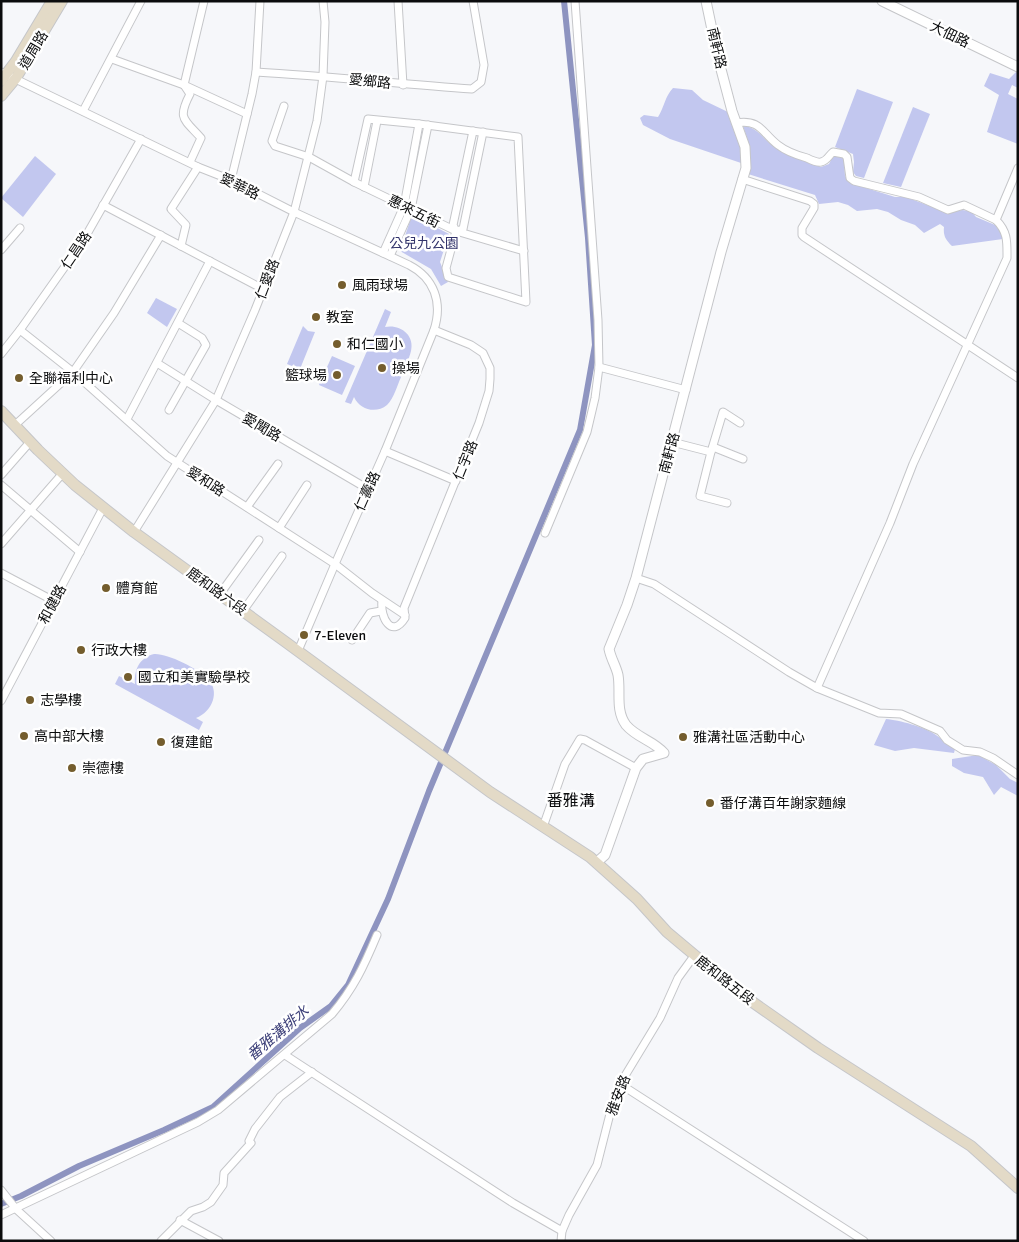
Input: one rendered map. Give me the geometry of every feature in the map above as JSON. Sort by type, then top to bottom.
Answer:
[{"type":"main road","name":"道周路","points":[[1,96],[6,76],[52,1]]},
{"type":"main road","name":"道周路","points":[[6,76],[62,1]]},
{"type":"main road","name":"鹿和路六段","points":[[1,411],[63,474],[103,508],[444,758]]},
{"type":"main road","name":"鹿和路五段","points":[[444,758],[496,796],[597,862],[637,899],[667,932],[741,994],[818,1048],[971,1146],[1018,1188]]},
{"type":"street","points":[[83,111],[141,1]]},
{"type":"street","points":[[190,162],[201,138],[184,118],[183,108],[190,94],[184,85],[204,1]]},
{"type":"street","points":[[230,180],[256,72],[260,1]]},
{"type":"street","name":"仁愛路","points":[[134,532],[216,400],[294,212],[317,121],[323,76],[325,22],[323,1]]},
{"type":"street","points":[[398,1],[403,85]]},
{"type":"street","name":"愛鄉路","points":[[256,72],[323,76],[472,90],[481,82],[484,65],[473,1]]},
{"type":"street","points":[[545,533],[587,432],[595,398],[599,367],[598,310],[575,1]]},
{"type":"street","name":"南軒路","points":[[636,768],[643,759],[664,753],[658,746],[639,736],[626,724],[619,708],[618,677],[609,650],[636,578],[721,252],[746,168],[747,154],[736,123],[718,58],[706,1]]},
{"type":"street","name":"大佃路","points":[[882,1],[1018,67]]},
{"type":"street","points":[[112,59],[184,85],[247,114]]},
{"type":"street","name":"愛華路","points":[[6,76],[415,268],[431,283],[438,303],[437,320],[434,330]]},
{"type":"street","name":"惠來五街","points":[[284,106],[273,137],[273,144],[309,158],[364,187],[456,231],[524,250]]},
{"type":"street","points":[[354,182],[368,119],[420,124],[483,132],[518,137],[526,302],[448,276],[446,268],[456,231],[453,225],[474,131]]},
{"type":"street","points":[[364,187],[377,121]]},
{"type":"street","points":[[736,123],[743,122],[758,126],[773,141],[788,152],[816,162],[825,161],[833,152],[844,154],[847,157],[850,178],[854,181],[918,197],[948,210],[964,205],[996,220],[1004,228],[1007,243],[1007,258],[913,464],[890,523],[817,688]]},
{"type":"street","points":[[407,207],[420,124]]},
{"type":"street","points":[[386,254],[407,207],[428,125]]},
{"type":"street","points":[[456,231],[463,229],[483,132]]},
{"type":"street","name":"仁昌路","points":[[1,354],[83,241],[141,139]]},
{"type":"street","points":[[181,246],[186,225],[172,209],[198,167]]},
{"type":"street","points":[[996,220],[1018,168]]},
{"type":"street","points":[[742,179],[810,201],[814,204],[814,208],[802,228],[802,235],[804,237],[1018,378]]},
{"type":"street","points":[[103,205],[263,289]]},
{"type":"street","points":[[1,250],[20,228]]},
{"type":"street","points":[[15,425],[73,372],[114,313],[161,236]]},
{"type":"street","points":[[126,419],[210,261]]},
{"type":"street","points":[[169,410],[206,345],[202,338],[178,323]]},
{"type":"street","name":"愛和路","points":[[20,330],[73,372],[154,446],[335,564],[382,601],[405,615]]},
{"type":"street","name":"仁壽路","points":[[298,651],[385,451],[434,330]]},
{"type":"street","name":"仁宇路","points":[[405,615],[404,608],[479,423],[489,391],[490,368],[483,353],[471,345],[434,330]]},
{"type":"street","name":"愛聞路","points":[[157,363],[216,400],[368,489]]},
{"type":"street","points":[[599,367],[686,390]]},
{"type":"street","points":[[726,502],[700,496],[723,412],[740,423]]},
{"type":"street","points":[[1,475],[30,442]]},
{"type":"street","points":[[672,442],[712,450],[743,459]]},
{"type":"street","points":[[385,451],[456,481]]},
{"type":"street","points":[[247,507],[278,464]]},
{"type":"street","points":[[1,544],[63,474]]},
{"type":"street","points":[[1,485],[80,552]]},
{"type":"street","points":[[280,528],[307,485]]},
{"type":"street","name":"和健路","points":[[1,701],[103,508]]},
{"type":"street","points":[[220,594],[259,540]]},
{"type":"street","points":[[243,611],[282,556]]},
{"type":"street","points":[[1,573],[54,600]]},
{"type":"street","points":[[636,578],[654,584],[789,672],[817,688],[879,713],[901,714],[940,731],[946,740],[963,750],[980,752],[993,758],[1018,776]]},
{"type":"street","points":[[382,601],[381,611],[385,621],[390,626],[396,627],[402,624],[405,615]]},
{"type":"street","points":[[352,640],[370,613],[381,611]]},
{"type":"street","points":[[543,826],[565,764],[580,739],[636,768],[605,855],[597,862]]},
{"type":"street","points":[[1,1215],[14,1207],[208,1117],[285,1055],[332,1014],[361,972],[377,934]]},
{"type":"street","name":"雅安路","points":[[564,1238],[597,1165],[613,1102],[620,1084],[660,1018],[678,978],[694,956]]},
{"type":"street","points":[[285,1055],[514,1202],[564,1238]]},
{"type":"street","points":[[161,1241],[191,1211],[211,1202],[223,1185],[224,1173],[251,1143],[249,1140],[255,1129],[280,1097],[312,1072]]},
{"type":"street","points":[[620,1084],[864,1241]]},
{"type":"street","points":[[3,1192],[14,1207],[51,1241]]},
{"type":"street","points":[[180,1220],[219,1241]]},
{"type":"green space","points":[[1016,72],[1018,73],[1018,88],[1012,85],[1008,94],[1018,99],[1018,144],[987,132],[999,95],[984,86],[990,73],[1009,79]]},
{"type":"green space","points":[[673,88],[692,90],[703,100],[728,112],[743,150],[741,163],[670,139],[643,125],[640,118],[644,115],[658,117]]},
{"type":"green space","points":[[857,89],[893,102],[864,178],[856,176],[853,172],[853,154],[835,147]]},
{"type":"green space","points":[[913,107],[930,114],[901,187],[883,183]]},
{"type":"green space","points":[[743,126],[753,129],[781,151],[821,167],[829,164],[832,158],[838,155],[844,159],[845,176],[850,183],[895,197],[906,197],[948,213],[962,210],[971,211],[976,217],[995,225],[1001,232],[1003,239],[952,246],[945,238],[944,227],[940,224],[924,233],[915,225],[901,220],[888,212],[877,209],[857,211],[848,205],[838,202],[819,204],[815,195],[748,174],[750,150]]},
{"type":"green space","points":[[35,156],[56,174],[23,217],[1,198]]},
{"type":"green space","name":"公兒九公園","points":[[412,215],[449,234],[440,262],[448,282],[441,286],[431,269],[400,251]]},
{"type":"green space","points":[[156,298],[177,309],[167,327],[147,313]]},
{"type":"green space","points":[[385,309],[391,312],[385,327],[396,327],[405,332],[412,345],[409,358],[389,402],[383,408],[373,410],[364,408],[354,397],[351,404],[345,402]]},
{"type":"green space","points":[[303,326],[308,331],[315,332],[300,369],[295,367],[294,364],[292,366],[287,364]]},
{"type":"green space","name":"籃球場","points":[[332,356],[355,366],[342,395],[319,385]]},
{"type":"green space","points":[[154,654],[166,656],[189,666],[202,674],[211,683],[214,695],[213,701],[202,715],[196,718],[203,722],[199,730],[115,684],[119,676],[135,684],[135,674],[138,665],[145,658]]},
{"type":"green space","points":[[886,719],[912,724],[931,732],[955,749],[954,753],[914,748],[895,751],[874,745]]},
{"type":"green space","points":[[978,755],[996,765],[1010,779],[1018,783],[1018,796],[1001,787],[994,795],[983,777],[964,773],[952,766],[952,759]]},
{"type":"waterway","name":"番雅溝排水","points":[[1,1204],[21,1196],[79,1166],[213,1107],[300,1028],[331,1006],[348,985],[388,899],[429,791],[580,430],[595,345],[588,238],[564,1]]},
{"type":"place","name":"風雨球場","points":[[342,285]]},
{"type":"place","name":"教室","points":[[316,317]]},
{"type":"place","name":"和仁國小","points":[[337,344]]},
{"type":"place","name":"操場","points":[[382,368]]},
{"type":"place","name":"籃球場","points":[[337,375]]},
{"type":"place","name":"全聯福利中心","points":[[19,378]]},
{"type":"place","name":"體育館","points":[[106,588]]},
{"type":"place","name":"7-Eleven","points":[[304,635]]},
{"type":"place","name":"行政大樓","points":[[81,650]]},
{"type":"place","name":"國立和美實驗學校","points":[[128,677]]},
{"type":"place","name":"志學樓","points":[[30,700]]},
{"type":"place","name":"高中部大樓","points":[[24,736]]},
{"type":"place","name":"雅溝社區活動中心","points":[[683,737]]},
{"type":"place","name":"復建館","points":[[161,742]]},
{"type":"place","name":"崇德樓","points":[[72,768]]},
{"type":"place","name":"番仔溝百年謝家麵線","points":[[710,803]]},
{"type":"district","name":"番雅溝","points":[[571,800]]}]
